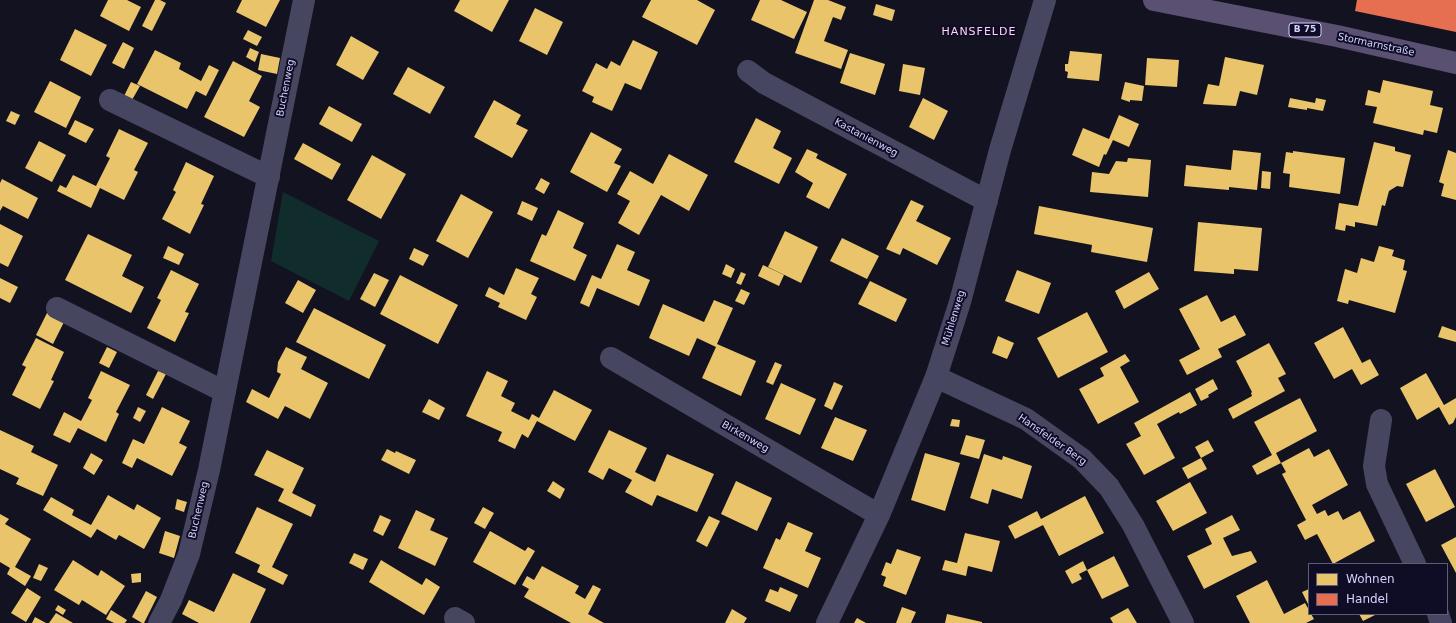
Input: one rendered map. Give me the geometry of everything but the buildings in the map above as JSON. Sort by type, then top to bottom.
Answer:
[{"type":"main road","name":"Stormarnstraße","points":[[1154,0],[1337,36],[1456,63]]},
{"type":"street","name":"Buchenweg","points":[[159,623],[171,600],[189,554],[209,470],[304,0]]},
{"type":"street","name":"Mühlenweg","points":[[827,623],[879,515],[936,377],[960,302],[1000,150],[1045,0]]},
{"type":"street","name":"Kastanienweg","points":[[748,71],[764,83],[987,201]]},
{"type":"street","points":[[110,100],[268,177]]},
{"type":"street","points":[[57,308],[225,392]]},
{"type":"street","name":"Birkenweg","points":[[611,358],[879,515]]},
{"type":"street","name":"Hansfelder Berg","points":[[936,377],[1026,419],[1082,459],[1109,487],[1133,525],[1183,623]]},
{"type":"street","points":[[1381,420],[1374,466],[1377,484],[1414,563]]},
{"type":"green space","points":[[283,192],[379,241],[349,301],[271,261]]},
{"type":"district","name":"HANSFELDE","points":[[979,32]]}]
